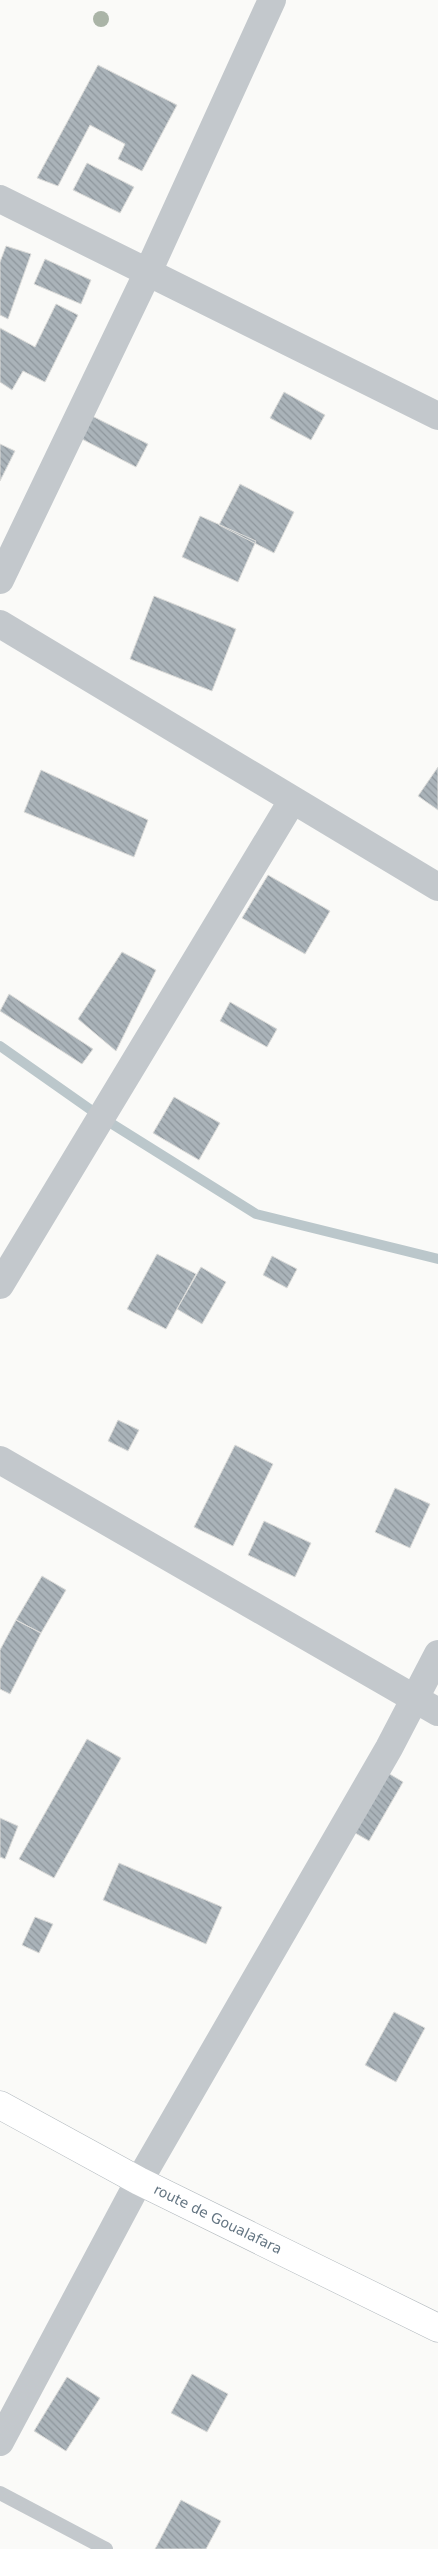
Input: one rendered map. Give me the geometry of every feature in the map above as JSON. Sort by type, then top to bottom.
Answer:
[{"type":"street","points":[[0,580],[148,272],[272,0]]},
{"type":"street","points":[[0,199],[438,416]]},
{"type":"street","points":[[0,624],[438,887]]},
{"type":"street","points":[[0,1286],[292,801]]},
{"type":"street","points":[[0,1460],[414,1700],[438,1712]]},
{"type":"street","points":[[0,2442],[139,2181],[389,1748],[438,1654]]},
{"type":"street","name":"route de Goualafara","points":[[0,2105],[139,2181],[438,2328]]},
{"type":"lane","points":[[0,2493],[106,2549]]},
{"type":"building","points":[[98,65],[177,105],[142,171],[118,159],[125,144],[90,125],[58,186],[37,178]]},
{"type":"building","points":[[87,163],[134,187],[120,213],[73,190]]},
{"type":"building","points":[[6,246],[31,254],[8,319],[0,315],[0,262]]},
{"type":"building","points":[[45,259],[91,280],[81,304],[34,284]]},
{"type":"building","points":[[56,304],[78,315],[45,382],[23,371],[12,390],[0,382],[0,328],[35,347]]},
{"type":"building","points":[[284,392],[325,415],[311,440],[270,418]]},
{"type":"building","points":[[92,416],[148,444],[136,467],[80,438]]},
{"type":"building","points":[[0,444],[15,451],[0,481]]},
{"type":"building","points":[[240,484],[294,512],[274,553],[219,525]]},
{"type":"building","points":[[200,516],[256,541],[238,582],[182,557]]},
{"type":"building","points":[[154,596],[236,629],[212,691],[130,659]]},
{"type":"building","points":[[438,767],[438,810],[418,796]]},
{"type":"building","points":[[41,770],[148,820],[134,857],[24,812]]},
{"type":"building","points":[[268,875],[330,911],[305,954],[242,918]]},
{"type":"building","points":[[122,952],[156,970],[116,1051],[78,1019]]},
{"type":"building","points":[[9,994],[93,1049],[82,1064],[0,1011]]},
{"type":"building","points":[[230,1002],[277,1029],[267,1047],[220,1021]]},
{"type":"building","points":[[174,1097],[220,1123],[199,1160],[153,1133]]},
{"type":"building","points":[[157,1254],[196,1274],[166,1329],[127,1309]]},
{"type":"building","points":[[272,1256],[297,1269],[287,1288],[263,1275]]},
{"type":"building","points":[[201,1267],[226,1282],[202,1324],[177,1309]]},
{"type":"building","points":[[118,1420],[139,1430],[128,1451],[108,1441]]},
{"type":"building","points":[[235,1445],[273,1464],[233,1546],[194,1527]]},
{"type":"building","points":[[395,1488],[430,1504],[410,1548],[375,1532]]},
{"type":"building","points":[[264,1521],[311,1543],[295,1577],[248,1555]]},
{"type":"building","points":[[42,1576],[66,1590],[41,1633],[16,1620]]},
{"type":"building","points":[[16,1620],[41,1633],[10,1694],[0,1689],[0,1650]]},
{"type":"building","points":[[87,1739],[121,1758],[54,1878],[19,1859]]},
{"type":"building","points":[[378,1767],[403,1782],[369,1841],[345,1827]]},
{"type":"building","points":[[0,1818],[18,1826],[5,1859],[0,1857]]},
{"type":"building","points":[[119,1863],[222,1907],[206,1944],[103,1900]]},
{"type":"building","points":[[35,1917],[53,1924],[39,1953],[22,1945]]},
{"type":"building","points":[[394,2012],[425,2028],[396,2082],[365,2065]]},
{"type":"building","points":[[192,2374],[228,2394],[207,2432],[171,2413]]},
{"type":"building","points":[[67,2377],[100,2398],[66,2451],[34,2431]]},
{"type":"building","points":[[181,2500],[221,2521],[206,2549],[155,2549]]},
{"type":"waterway","points":[[0,1046],[101,1117],[256,1214],[438,1259]]}]
